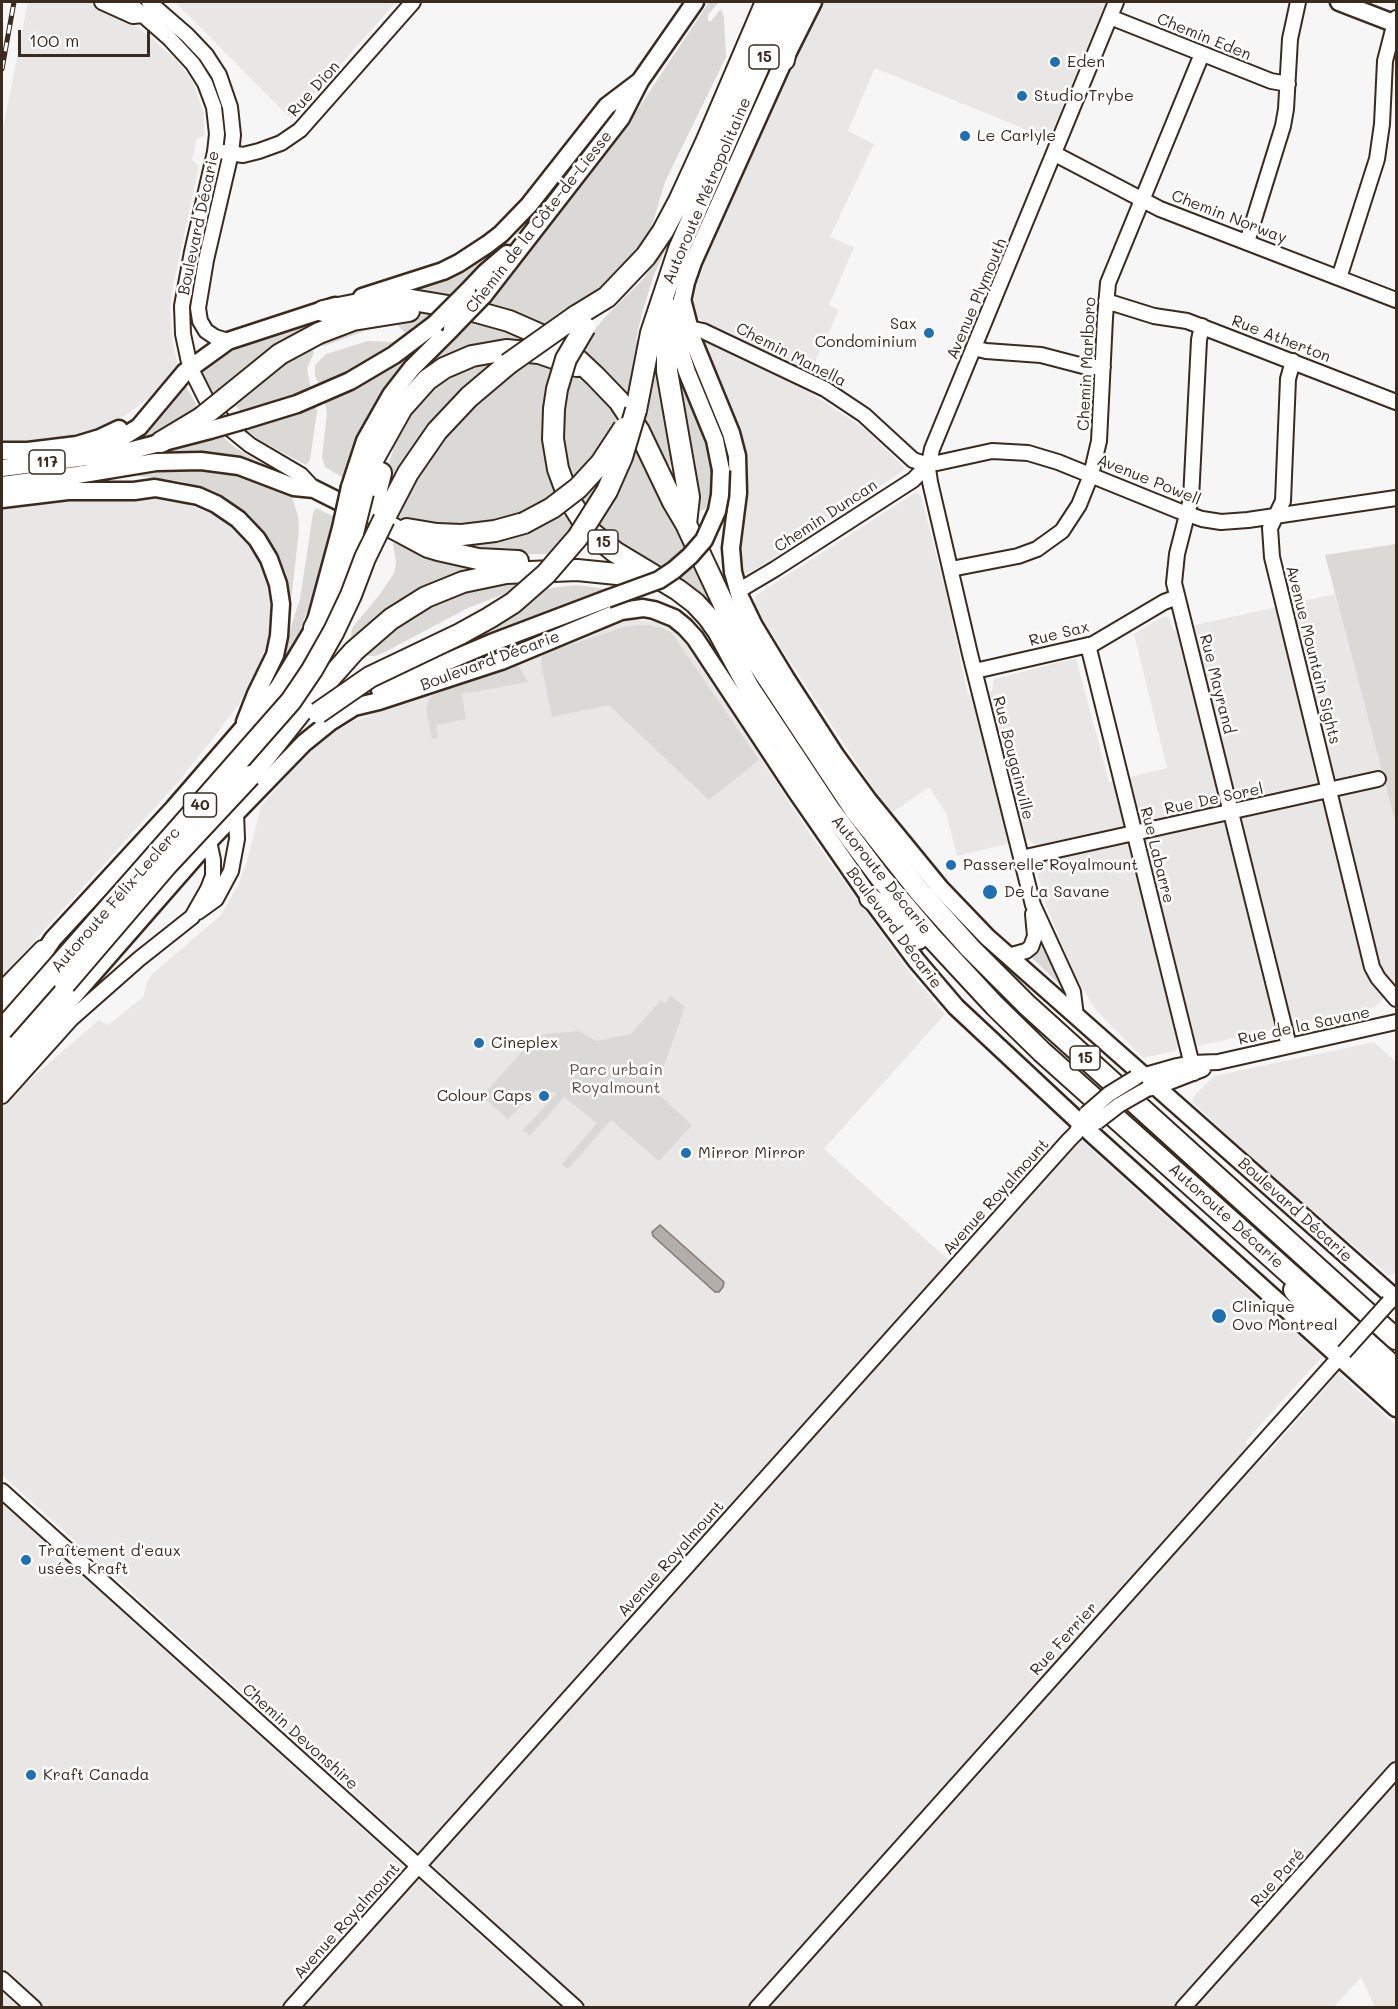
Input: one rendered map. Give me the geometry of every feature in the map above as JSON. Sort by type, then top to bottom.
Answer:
[{"type":"highway","name":"Autoroute Métropolitaine","points":[[365,558],[408,473],[430,441],[452,415],[488,380],[521,354],[608,297],[652,249],[669,222],[707,140],[766,2]]},
{"type":"highway","name":"Autoroute Métropolitaine","points":[[250,776],[318,713],[351,689],[382,670],[480,624],[513,603],[546,574],[578,537],[607,491],[622,457],[636,410],[651,333],[685,235],[788,2]]},
{"type":"highway","points":[[784,60],[790,30],[802,2]]},
{"type":"highway","name":"15","points":[[669,279],[665,343],[668,382],[689,497],[686,524]]},
{"type":"highway","name":"Autoroute Décarie","points":[[608,297],[580,334],[569,353],[560,379],[554,409],[553,446],[558,469],[569,499],[578,514],[592,533],[615,552],[670,584],[695,603],[718,631],[749,688],[853,842],[896,897],[955,963],[1042,1052],[1396,1369]]},
{"type":"highway","name":"Autoroute Décarie","points":[[472,299],[509,321],[564,347],[614,395],[632,420],[686,524],[724,605],[754,657],[851,803],[920,892],[970,948],[1027,1005],[1396,1339]]},
{"type":"highway","points":[[322,311],[374,301],[472,299]]},
{"type":"highway","points":[[161,442],[206,424],[227,397],[279,354],[304,340],[341,324],[472,299]]},
{"type":"highway","points":[[314,628],[342,574],[347,531],[374,458],[407,402],[427,380],[453,363],[494,351],[529,351],[549,355],[588,371]]},
{"type":"highway","points":[[387,525],[431,534],[462,535],[495,531],[524,523],[559,504],[585,481],[605,457],[636,410]]},
{"type":"highway","points":[[364,488],[371,513],[365,558]]},
{"type":"highway","points":[[387,525],[428,547],[460,556],[494,561],[581,560],[603,565],[627,575],[656,589],[685,610],[699,624],[749,688]]},
{"type":"highway","name":"Autoroute Félix-Leclerc","points":[[2,1030],[291,700],[312,670],[334,631],[351,596],[365,558]]},
{"type":"highway","points":[[250,776],[336,670],[372,635],[400,613],[426,597],[484,576],[506,573],[552,570],[627,575]]},
{"type":"highway","name":"Autoroute Félix-Leclerc","points":[[2,1055],[150,884],[250,776]]},
{"type":"highway","points":[[870,898],[894,916],[935,956],[955,963]]},
{"type":"highway","points":[[1249,1204],[1312,1247],[1396,1321]]},
{"type":"highway","points":[[1243,1232],[1323,1324],[1396,1390]]},
{"type":"main road","name":"Chemin de la Côte-de-Liesse","points":[[364,488],[360,453],[385,404],[412,368],[452,328],[472,299],[526,238],[621,118],[640,81],[695,2]]},
{"type":"main road","points":[[354,707],[368,696],[441,663],[659,580],[675,570],[704,540],[717,511],[722,470],[715,440],[680,350],[678,320],[682,299],[693,262],[784,60],[813,2]]},
{"type":"main road","points":[[1338,2],[1396,22]]},
{"type":"main road","points":[[92,456],[139,427],[159,401],[190,368],[228,340],[443,271],[488,244],[529,205],[607,106],[640,81]]},
{"type":"main road","points":[[206,424],[246,420],[297,404],[340,386],[394,356],[472,299]]},
{"type":"main road","name":"Boulevard Décarie","points":[[682,299],[689,328],[737,456],[738,493],[731,548],[732,567],[738,591],[747,614],[761,638],[874,809],[958,909],[1146,1082],[1394,1298]]},
{"type":"main road","points":[[2,451],[28,451],[92,441],[119,429],[159,401]]},
{"type":"main road","points":[[92,456],[125,452],[161,442]]},
{"type":"main road","name":"117","points":[[2,468],[92,456]]},
{"type":"main road","points":[[77,475],[156,462],[201,461],[239,466],[294,487],[314,489],[387,525]]},
{"type":"main road","points":[[77,475],[134,480],[155,488],[198,496],[231,513],[257,539],[266,552],[274,570],[281,604],[278,643],[273,661],[256,694],[243,729]]},
{"type":"main road","name":"117","points":[[2,485],[77,475]]},
{"type":"main road","points":[[2,499],[68,490],[135,491],[155,488]]},
{"type":"main road","name":"Boulevard Décarie","points":[[236,813],[317,732],[354,707],[379,701],[501,660],[621,611],[643,608],[664,613],[681,623],[695,638],[870,898],[916,960],[956,1007],[1083,1125],[1342,1354],[1396,1408]]},
{"type":"main road","points":[[2,1007],[29,975],[53,939],[174,808],[278,688],[314,628]]},
{"type":"main road","points":[[174,808],[186,811],[209,841]]},
{"type":"main road","points":[[2,1078],[236,813]]},
{"type":"main road","points":[[53,939],[82,954],[89,962],[92,976]]},
{"type":"street","points":[[102,2],[133,16],[149,6]]},
{"type":"street","name":"Boulevard Décarie","points":[[128,2],[149,6],[200,47],[219,75],[228,99],[231,114],[231,153],[206,260],[198,308],[200,321],[206,331],[215,337],[228,340]]},
{"type":"street","name":"Rue Dion","points":[[215,152],[243,154],[266,149],[281,143],[300,129],[413,2]]},
{"type":"street","name":"Avenue Plymouth","points":[[962,618],[930,482],[929,464],[932,449],[1116,2]]},
{"type":"street","points":[[1247,243],[1282,134],[1286,110],[1290,39],[1298,2]]},
{"type":"street","name":"Boulevard Décarie","points":[[149,6],[203,79],[213,107],[217,134],[182,306],[183,334],[190,368],[206,399],[228,427],[250,445],[301,475],[314,489]]},
{"type":"street","name":"Chemin Eden","points":[[1110,17],[1271,81],[1288,84]]},
{"type":"street","points":[[1339,278],[1378,152],[1382,124],[1385,61],[1396,22]]},
{"type":"street","name":"Chemin Marlboro","points":[[951,569],[1018,556],[1046,544],[1062,531],[1072,517],[1091,475],[1099,441],[1106,301],[1111,275],[1202,54]]},
{"type":"street","name":"Chemin Norway","points":[[1055,154],[1160,209],[1396,300]]},
{"type":"street","name":"Rue Atherton","points":[[1106,301],[1151,315],[1202,326],[1396,402]]},
{"type":"street","name":"Rue Mayrand","points":[[1202,326],[1199,340],[1192,485],[1173,583],[1289,1046]]},
{"type":"street","name":"Chemin Manella","points":[[689,328],[703,331],[825,389],[864,414],[913,460],[929,464]]},
{"type":"street","points":[[974,348],[986,351],[1036,354],[1087,367],[1103,368]]},
{"type":"street","name":"Avenue Mountain Sights","points":[[1293,362],[1288,380],[1283,501],[1270,528],[1272,557],[1374,972],[1396,999]]},
{"type":"street","name":"Avenue Powell","points":[[929,464],[981,453],[1017,452],[1050,459],[1187,514],[1226,522],[1396,498]]},
{"type":"street","name":"Chemin Duncan","points":[[738,591],[913,480],[929,464]]},
{"type":"street","name":"Rue Sax","points":[[975,671],[1088,645],[1103,639],[1164,602],[1177,597]]},
{"type":"street","name":"Rue Bougainville","points":[[962,618],[1033,905],[1073,992],[1076,1016]]},
{"type":"street","name":"Rue Labarre","points":[[1088,645],[1193,1068]]},
{"type":"street","name":"Rue De Sorel","points":[[1021,858],[1378,779]]},
{"type":"street","points":[[2,1096],[71,1019],[139,959],[216,899],[231,871],[237,839],[236,813]]},
{"type":"street","points":[[192,917],[213,876],[213,860],[209,841]]},
{"type":"street","name":"Rue Bougainville","points":[[1008,956],[1026,951],[1031,947],[1035,936],[1033,905]]},
{"type":"street","points":[[2,989],[53,939]]},
{"type":"street","name":"Avenue Mountain Sights","points":[[1370,955],[1380,970],[1396,986]]},
{"type":"street","name":"Rue de la Savane","points":[[1083,1125],[1091,1108],[1109,1094],[1193,1068],[1396,1022]]},
{"type":"street","name":"Avenue Royalmount","points":[[291,2007],[1083,1125]]},
{"type":"street","name":"Rue Ferrier","points":[[757,2007],[1394,1298]]},
{"type":"street","name":"Chemin Devonshire","points":[[2,1491],[576,2007]]},
{"type":"street","name":"Rue Paré","points":[[1183,2007],[1396,1770]]},
{"type":"street","points":[[2,1979],[34,2007]]},
{"type":"shaded area","points":[[28,2],[88,2],[131,22],[176,60],[192,80],[204,113],[204,136],[197,138],[192,160],[199,166],[170,308],[173,346],[178,365],[156,393],[123,417],[100,430],[48,443],[2,444],[2,133]]},
{"type":"shaded area","points":[[175,2],[396,2],[292,120]]},
{"type":"shaded area","points":[[825,2],[1106,2],[1049,139],[875,68],[848,131],[874,144],[830,237],[854,247],[829,305],[839,310],[803,388],[865,429],[906,469],[771,560],[746,574],[742,571],[740,549],[748,466],[738,433],[704,348],[702,320],[694,316],[693,304],[697,283],[710,249],[807,34]]},
{"type":"shaded area","points":[[916,492],[921,496],[946,592],[968,695],[992,691],[994,679],[1076,658],[1109,782],[1167,768],[1134,634],[1162,617],[1169,617],[1173,630],[1335,594],[1396,825],[1396,985],[1375,1007],[1198,1046],[1195,1041],[1177,1047],[1176,1051],[1143,1058],[1097,1011],[1076,978],[1045,903],[1037,870],[1040,867],[1035,845],[1028,839],[957,856],[946,813],[929,787],[890,814],[755,608],[755,596]]},
{"type":"shaded area","points":[[75,498],[156,499],[187,504],[220,517],[241,534],[256,555],[266,576],[271,612],[267,642],[257,671],[242,700],[215,736],[179,781],[2,977],[2,507]]},
{"type":"shaded area","points":[[630,619],[657,622],[671,628],[687,644],[810,834],[913,977],[945,1014],[824,1149],[959,1269],[1080,1139],[1322,1357],[1245,1442],[1264,1458],[1338,1373],[1396,1425],[1396,2007],[1375,2007],[1361,1977],[1333,2008],[587,2007],[2,1475],[2,1107],[11,1096],[99,1020],[108,1025],[143,997],[147,982],[153,973],[221,915],[239,883],[261,806],[305,756],[326,737],[354,721],[514,663],[619,621]]},
{"type":"shaded area","points":[[1374,1042],[1396,1062],[1396,1272],[1390,1276],[1286,1189],[1192,1102],[1194,1096],[1214,1076]]},
{"type":"shaded area","points":[[660,1225],[724,1282],[719,1292],[715,1292],[653,1236],[652,1232]]},
{"type":"shaded area","points":[[2,1503],[471,1927],[561,2007],[2,2007]]},
{"type":"green space","points":[[709,2],[719,2],[708,15],[708,21],[711,21],[720,10],[722,11],[726,57],[665,182],[650,232],[638,250],[600,289],[545,329],[484,306],[636,112]]},
{"type":"green space","points":[[557,179],[452,298],[406,292],[438,275]]},
{"type":"green space","points":[[669,242],[654,275],[636,340],[658,351],[659,381],[672,453],[671,465],[667,466],[645,423],[622,387],[582,349],[605,317],[643,279]]},
{"type":"green space","points":[[382,307],[216,398],[199,370],[222,349],[305,320]]},
{"type":"green space","points":[[400,314],[438,314],[372,362],[320,387],[315,376],[315,365],[326,354],[368,341],[393,342],[405,333],[394,321],[386,317],[362,332],[324,346],[318,343],[315,338],[317,336],[358,321]]},
{"type":"green space","points":[[472,319],[533,330],[521,337],[526,341],[420,376],[418,374]]},
{"type":"green space","points":[[442,327],[391,382],[378,401],[355,445],[344,478],[325,467],[322,457],[327,413],[324,399]]},
{"type":"green space","points":[[307,345],[314,353],[307,368],[311,391],[242,413],[229,398]]},
{"type":"green space","points":[[501,358],[464,389],[429,426],[399,469],[378,507],[397,434],[420,397],[453,371]]},
{"type":"green space","points":[[534,358],[555,362],[559,494],[517,518],[475,528],[394,518],[415,477],[454,423],[493,386]]},
{"type":"green space","points":[[676,367],[713,459],[714,487],[709,508],[697,512]]},
{"type":"green space","points":[[570,371],[600,396],[639,450],[714,610],[594,528],[568,481],[560,416]]},
{"type":"green space","points":[[184,383],[200,411],[166,431],[119,445]]},
{"type":"green space","points":[[315,402],[317,412],[310,460],[306,465],[239,426]]},
{"type":"green space","points":[[218,433],[236,448],[272,470],[194,453],[131,458]]},
{"type":"green space","points":[[178,467],[239,472],[292,497],[298,516],[299,531],[290,609],[286,609],[259,529],[245,513],[224,497],[206,488],[180,481],[138,476],[137,471]]},
{"type":"green space","points":[[316,508],[335,517],[322,572],[301,628],[273,675],[271,674],[286,642],[300,599],[313,513]]},
{"type":"green space","points":[[566,509],[577,525],[555,554],[502,554],[460,548],[439,539]]},
{"type":"green space","points":[[393,543],[438,556],[482,565],[483,571],[353,643],[352,628],[381,593],[394,573],[396,563]]},
{"type":"green space","points":[[1396,544],[1396,825],[1325,555]]},
{"type":"green space","points":[[533,575],[517,589],[468,608],[385,652],[376,656],[362,653],[389,627],[445,595]]},
{"type":"green space","points":[[577,585],[613,590],[441,654],[495,626],[544,589]]},
{"type":"green space","points":[[635,595],[644,599],[643,602],[436,676],[460,662]]},
{"type":"green space","points":[[649,625],[669,631],[759,760],[709,800],[609,705],[552,717],[541,664],[542,654],[624,627]]},
{"type":"green space","points":[[515,664],[528,682],[462,694],[466,719],[436,725],[438,738],[432,739],[426,709],[433,695]]},
{"type":"green space","points":[[1042,937],[1063,985],[1061,986],[1032,958],[1031,954]]},
{"type":"green space","name":"Parc urbain Royalmount","points":[[671,996],[685,1007],[655,1091],[692,1125],[659,1161],[611,1120],[568,1169],[562,1164],[597,1123],[564,1097],[530,1136],[523,1130],[557,1093],[536,1090],[508,1119],[482,1096],[537,1035],[579,1031],[596,1041],[631,1034],[661,1000],[665,1003]]},
{"type":"railway","points":[[2,69],[14,2]]},
{"type":"place","name":"Eden","points":[[1055,62]]},
{"type":"place","name":"Studio Trybe","points":[[1022,96]]},
{"type":"place","name":"Le Carlyle","points":[[965,136]]},
{"type":"place","name":"Sax Condominium","points":[[929,333]]},
{"type":"place","name":"Passerelle Royalmount","points":[[951,865]]},
{"type":"place","name":"De La Savane","points":[[990,892]]},
{"type":"place","name":"Cineplex","points":[[479,1043]]},
{"type":"place","name":"Colour Caps","points":[[544,1096]]},
{"type":"place","name":"Mirror Mirror","points":[[686,1153]]},
{"type":"place","name":"Clinique Ovo Montreal","points":[[1219,1316]]},
{"type":"place","name":"Traîtement d'eaux usées Kraft","points":[[26,1560]]},
{"type":"place","name":"Kraft Canada","points":[[31,1775]]}]
